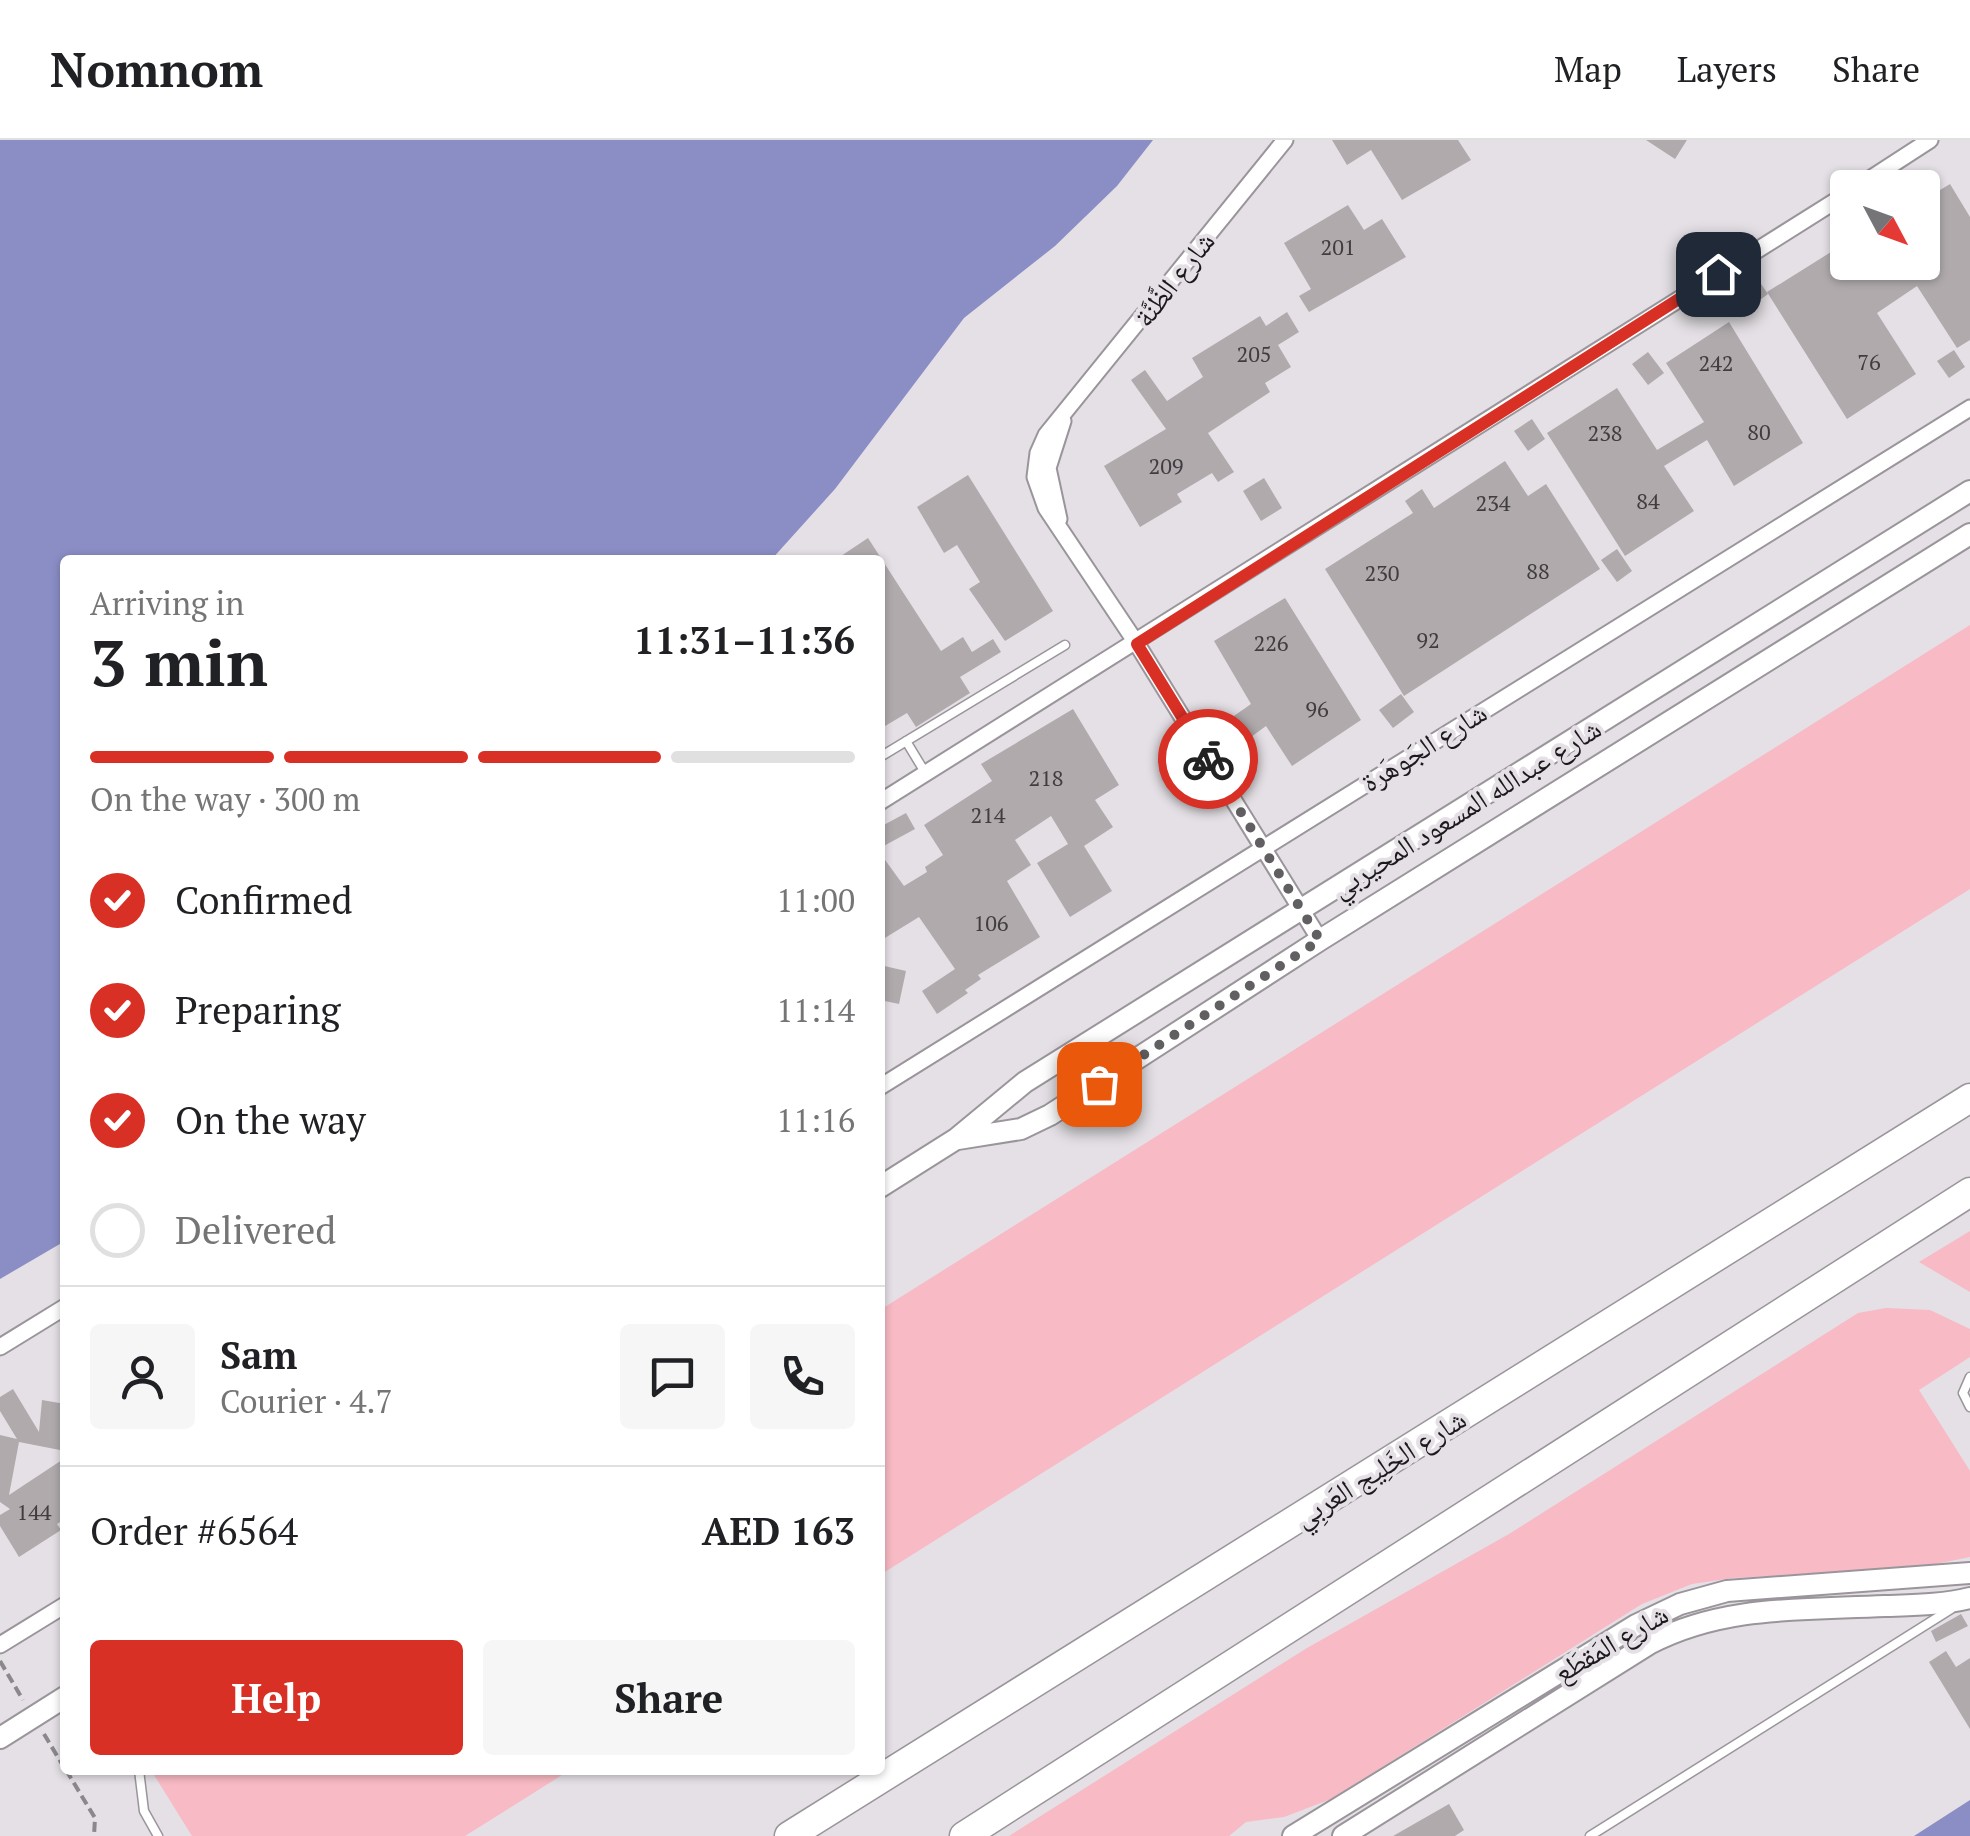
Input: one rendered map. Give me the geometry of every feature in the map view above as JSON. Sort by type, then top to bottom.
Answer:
[{"type":"highway","name":"شارع الخَلِيج العَربِي","points":[[789,1836],[1970,1098]]},
{"type":"highway","points":[[964,1836],[1970,1192]]},
{"type":"street","name":"شارع الظَّنَّة","points":[[1285,140],[1064,418],[1048,468],[1061,525],[1320,940]]},
{"type":"street","points":[[1884,170],[1930,140]]},
{"type":"street","points":[[885,799],[1137,644],[1830,203]]},
{"type":"street","name":"شارع الجَوهَرة","points":[[885,1084],[1970,408]]},
{"type":"street","name":"شارع عبدالله المسعود المحيربي","points":[[956,1139],[1038,1075],[1970,491]]},
{"type":"street","name":"شارع عبدالله المسعود المحيربي","points":[[956,1139],[1021,1130],[1050,1115],[1320,940],[1970,534]]},
{"type":"street","points":[[1038,1075],[1022,1094],[1021,1106],[1029,1115],[1050,1115]]},
{"type":"street","points":[[885,1184],[956,1139]]},
{"type":"street","points":[[0,1347],[60,1309]]},
{"type":"street","name":"شارع المَقطَع","points":[[1293,1836],[1636,1625],[1680,1604],[1728,1591],[1970,1572]]},
{"type":"street","name":"شارع المَقطَع","points":[[1343,1836],[1648,1644],[1693,1624],[1741,1612],[1966,1599]]},
{"type":"street","points":[[0,1645],[60,1608]]},
{"type":"street","points":[[0,1738],[60,1700]]},
{"type":"lane","points":[[885,754],[1065,645]]},
{"type":"lane","points":[[906,741],[926,774]]},
{"type":"lane","points":[[1970,1377],[1962,1388],[1970,1407]]},
{"type":"lane","points":[[1590,1836],[1966,1599]]},
{"type":"lane","points":[[140,1775],[144,1811],[158,1836]]},
{"type":"path","points":[[69,1775],[94,1818],[94,1836]]},
{"type":"shaded area","points":[[1970,625],[1970,889],[885,1572],[885,1307]]},
{"type":"shaded area","points":[[1970,1231],[1970,1292],[1919,1262]]},
{"type":"shaded area","points":[[1886,1308],[1930,1310],[1970,1329],[1970,1357],[1919,1390],[1970,1471],[1970,1557],[1921,1567],[1692,1584],[1642,1604],[1331,1799],[1284,1817],[1246,1822],[1229,1836],[1009,1836],[1307,1648],[1509,1534],[1858,1313]]},
{"type":"shaded area","points":[[154,1775],[562,1775],[465,1836],[192,1836]]},
{"type":"water","points":[[0,140],[1153,140],[1117,186],[1055,246],[964,318],[835,489],[776,555],[60,555],[60,1244],[0,1279]]},
{"type":"water","points":[[1970,1800],[1970,1836],[1914,1836]]},
{"type":"building","points":[[1332,140],[1458,140],[1471,160],[1402,200],[1371,150],[1347,165]]},
{"type":"building","points":[[1646,140],[1687,140],[1675,159]]},
{"type":"building","points":[[1950,184],[1970,217],[1970,340],[1957,348],[1917,286],[1877,313],[1916,374],[1847,419],[1767,292],[1830,253],[1830,280],[1940,280],[1940,190]]},
{"type":"building","points":[[1348,205],[1364,230],[1382,219],[1406,257],[1309,312],[1299,296],[1311,289],[1284,243]]},
{"type":"building","points":[[1759,281],[1768,294],[1749,308],[1740,295]]},
{"type":"building","points":[[1287,312],[1299,332],[1278,345],[1291,367],[1265,383],[1270,392],[1208,433],[1234,472],[1218,482],[1212,473],[1177,494],[1182,502],[1140,527],[1104,466],[1166,429],[1131,380],[1145,370],[1167,401],[1203,377],[1192,358],[1260,316],[1266,326]]},
{"type":"building","points":[[1729,322],[1803,443],[1734,486],[1707,440],[1664,466],[1694,511],[1625,556],[1547,433],[1617,388],[1657,450],[1704,422],[1666,363]]},
{"type":"building","points":[[1954,350],[1965,367],[1949,378],[1937,361]]},
{"type":"building","points":[[1648,352],[1664,373],[1648,385],[1632,364]]},
{"type":"building","points":[[1532,419],[1545,439],[1528,451],[1514,431]]},
{"type":"building","points":[[1505,461],[1528,496],[1546,484],[1600,569],[1404,696],[1325,569],[1413,513],[1405,501],[1422,489],[1434,508]]},
{"type":"building","points":[[968,475],[1053,611],[1005,641],[969,589],[980,582],[957,545],[944,553],[917,507]]},
{"type":"building","points":[[1264,478],[1282,508],[1261,521],[1243,491]]},
{"type":"building","points":[[868,538],[879,555],[842,555]]},
{"type":"building","points":[[1617,549],[1632,571],[1617,582],[1601,560]]},
{"type":"building","points":[[885,564],[941,651],[963,637],[972,652],[993,639],[1001,652],[960,677],[970,693],[916,727],[907,713],[885,726]]},
{"type":"building","points":[[1285,598],[1361,720],[1292,766],[1266,726],[1247,740],[1231,718],[1251,704],[1214,641]]},
{"type":"building","points":[[1401,694],[1414,712],[1393,728],[1379,710]]},
{"type":"building","points":[[1073,709],[1119,785],[1095,800],[1113,827],[1084,846],[1112,891],[1070,917],[1037,863],[1068,844],[1051,816],[1015,840],[1031,865],[1007,881],[1040,937],[978,975],[981,979],[965,990],[968,993],[937,1014],[922,991],[955,969],[919,917],[885,938],[885,860],[904,886],[927,872],[925,867],[943,855],[924,825],[992,781],[981,764]]},
{"type":"building","points":[[906,813],[915,829],[885,845],[885,824]]},
{"type":"building","points":[[885,966],[906,971],[899,1004],[885,1001]]},
{"type":"building","points":[[13,1389],[39,1432],[42,1400],[60,1403],[60,1450],[19,1442],[9,1495],[60,1461],[60,1531],[19,1557],[0,1526],[0,1515],[10,1509],[0,1502],[0,1435],[17,1439],[0,1411],[0,1397]]},
{"type":"building","points":[[1961,1614],[1968,1626],[1936,1642],[1931,1631]]},
{"type":"building","points":[[1946,1651],[1956,1667],[1970,1658],[1970,1729],[1929,1662]]},
{"type":"building","points":[[1449,1804],[1464,1830],[1455,1836],[1393,1836]]},
{"type":"way so far","points":[[1099,1084],[1320,940],[1208,759]]},
{"type":"route","points":[[1208,759],[1137,644],[1718,274]]}]
